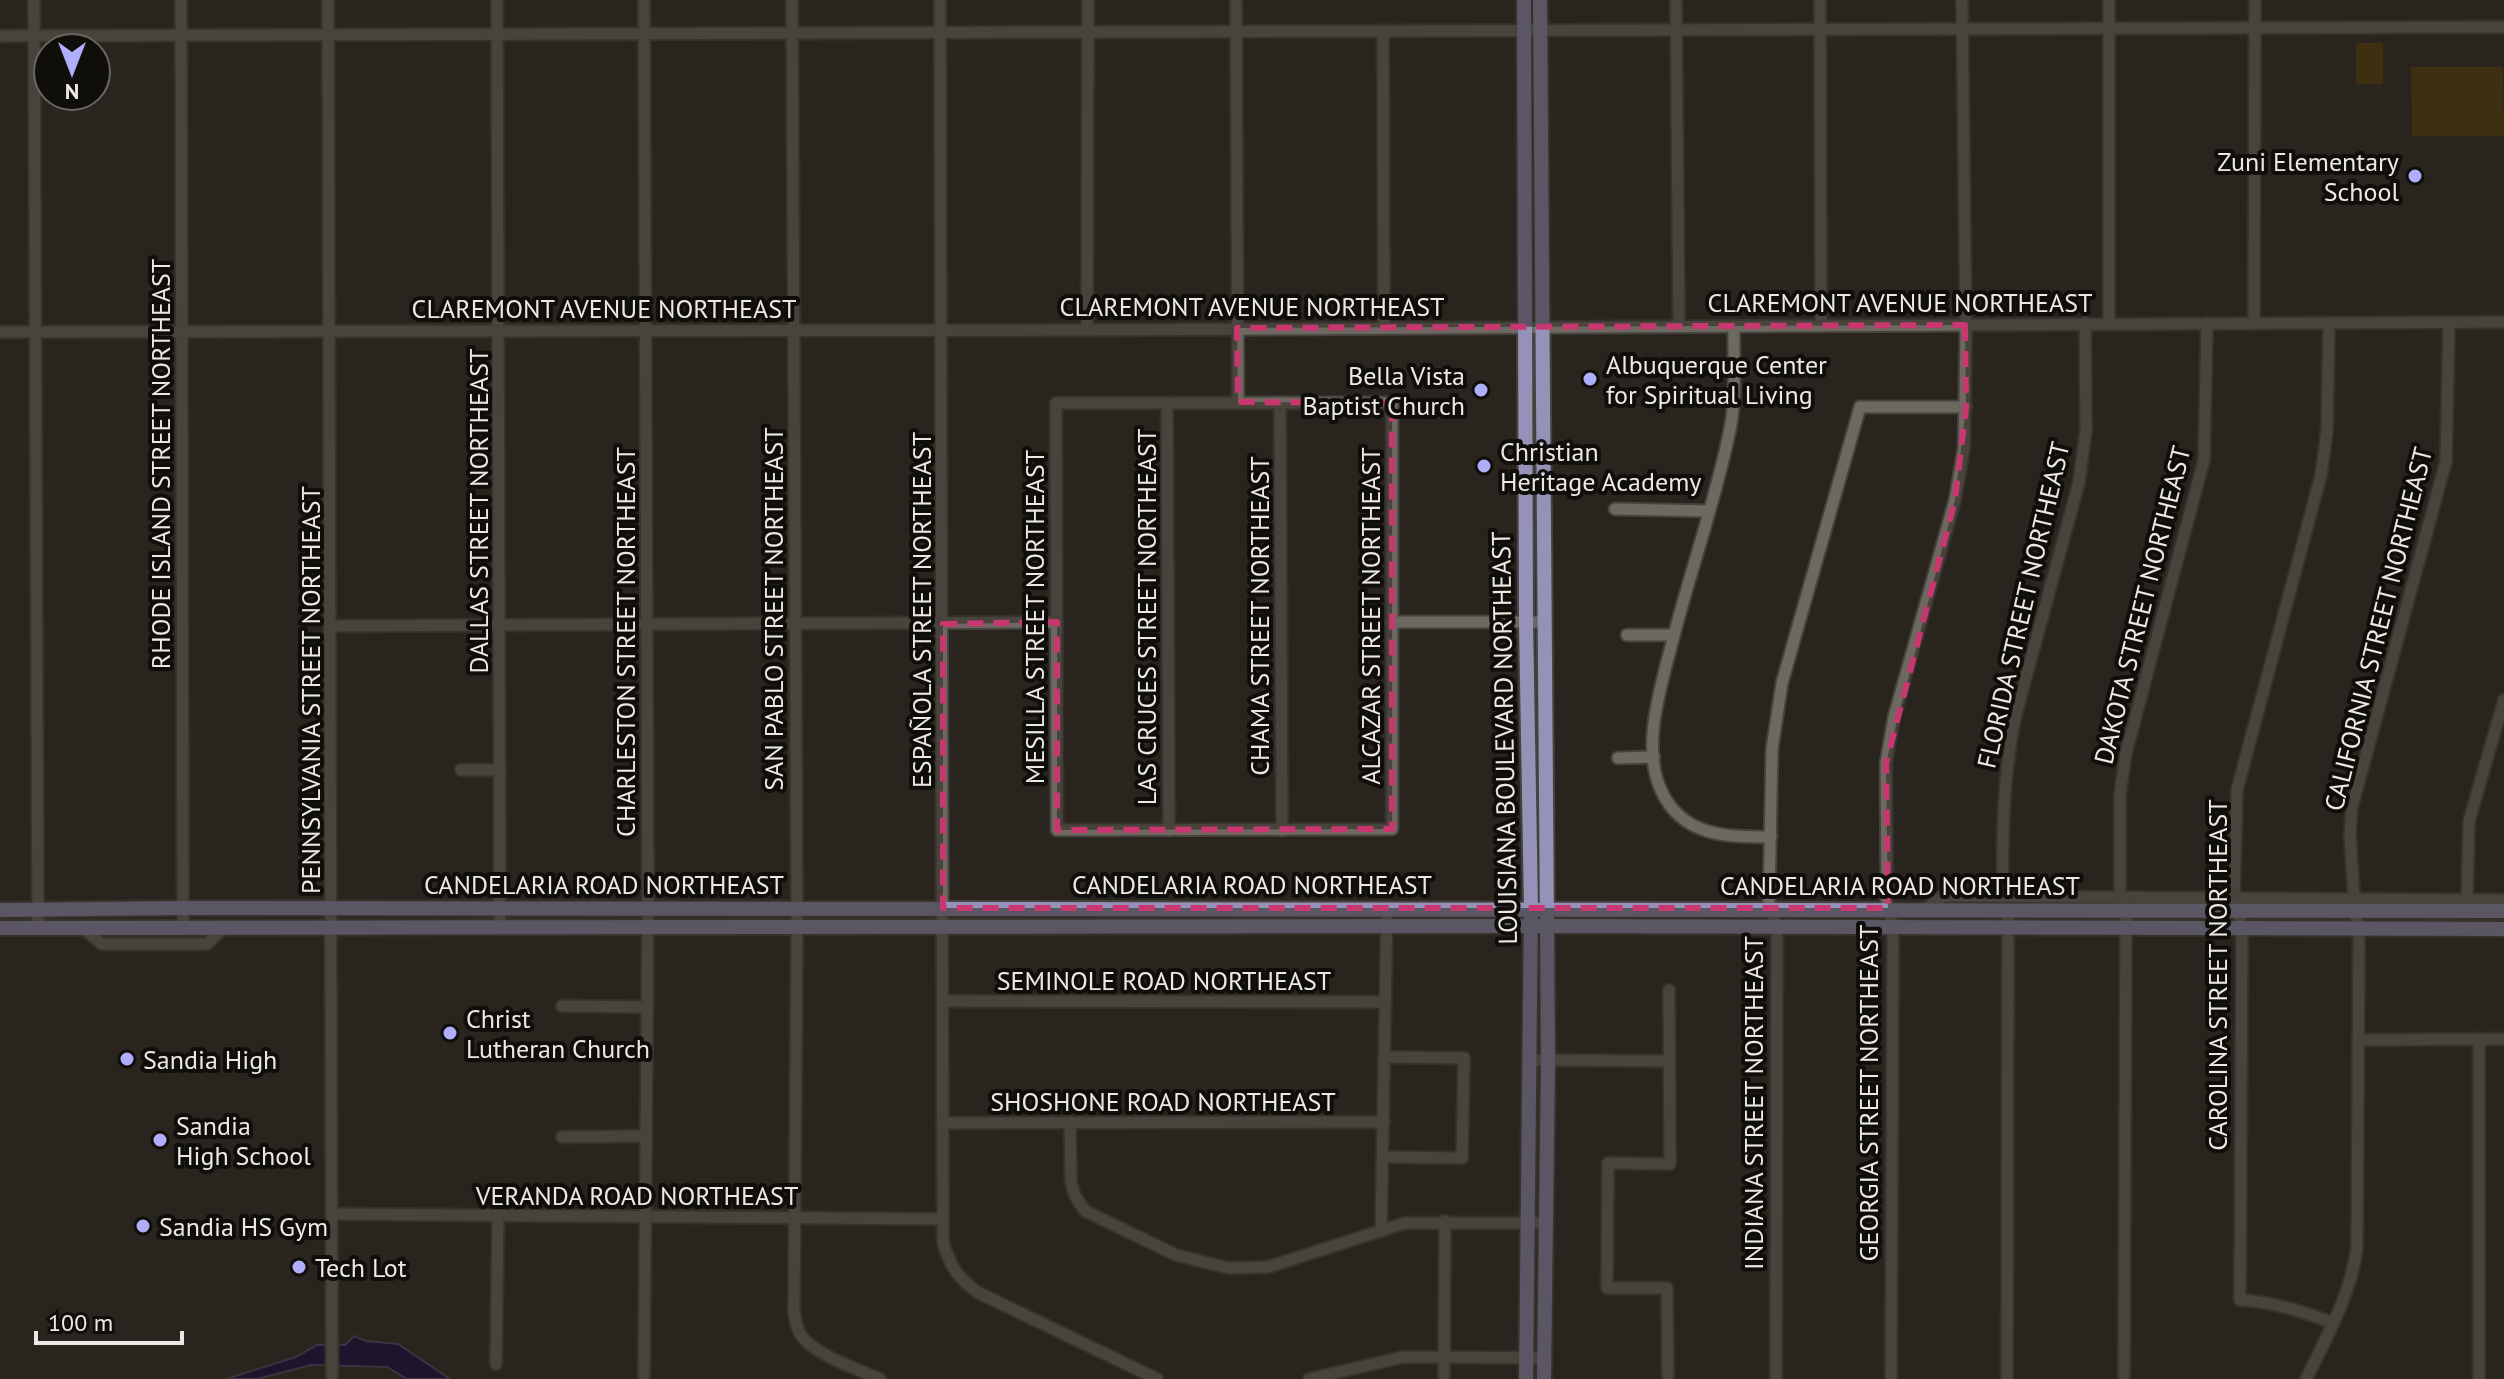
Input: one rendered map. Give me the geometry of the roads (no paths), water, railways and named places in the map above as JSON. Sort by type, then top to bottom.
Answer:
[{"type":"main road","name":"LOUISIANA BOULEVARD NORTHEAST","points":[[1524,0],[1526,622],[1539,908],[1547,926],[1544,1379]]},
{"type":"main road","name":"LOUISIANA BOULEVARD NORTHEAST","points":[[1526,1379],[1531,926],[1539,908],[1543,622],[1540,0]]},
{"type":"main road","name":"CANDELARIA ROAD NORTHEAST","points":[[0,910],[1927,908],[2006,903],[2123,903],[2354,904],[2504,911]]},
{"type":"main road","name":"CANDELARIA ROAD NORTHEAST","points":[[0,928],[1547,926],[2504,929]]},
{"type":"street","points":[[34,0],[34,32]]},
{"type":"street","name":"RHODE ISLAND STREET NORTHEAST","points":[[181,0],[183,928]]},
{"type":"street","name":"PENNSYLVANIA STREET NORTHEAST","points":[[328,0],[332,1373]]},
{"type":"street","name":"DALLAS STREET NORTHEAST","points":[[497,0],[500,926]]},
{"type":"street","name":"CHARLESTON STREET NORTHEAST","points":[[644,0],[648,908],[644,1379]]},
{"type":"street","name":"SAN PABLO STREET NORTHEAST","points":[[792,0],[797,927],[794,1310],[796,1326],[802,1337],[818,1351],[880,1379]]},
{"type":"street","name":"ESPAÑOLA STREET NORTHEAST","points":[[940,0],[943,1242],[950,1267],[962,1282],[979,1293],[1157,1379]]},
{"type":"street","points":[[1087,330],[1088,0]]},
{"type":"street","points":[[1236,0],[1238,402]]},
{"type":"street","points":[[1676,0],[1679,326]]},
{"type":"street","points":[[1820,0],[1821,325]]},
{"type":"street","name":"GEORGIA STREET NORTHEAST","points":[[1891,1379],[1893,927],[1888,908],[1886,763],[1894,717],[1955,500],[1964,448],[1962,0]]},
{"type":"street","points":[[2109,0],[2109,323]]},
{"type":"street","points":[[2254,324],[2255,0]]},
{"type":"street","points":[[112,36],[2504,27]]},
{"type":"street","points":[[1383,31],[1384,327]]},
{"type":"street","points":[[0,36],[32,36]]},
{"type":"street","points":[[34,112],[38,928]]},
{"type":"street","name":"CALIFORNIA STREET NORTHEAST","points":[[2306,1379],[2354,1272],[2357,1247],[2359,928],[2354,904],[2350,834],[2352,807],[2446,461],[2449,322]]},
{"type":"street","name":"CLAREMONT AVENUE NORTHEAST","points":[[0,332],[2504,322]]},
{"type":"street","name":"FLORIDA STREET NORTHEAST","points":[[2007,1379],[2009,927],[2003,805],[2015,718],[2079,482],[2084,452],[2085,323]]},
{"type":"street","name":"DAKOTA STREET NORTHEAST","points":[[2124,1379],[2127,927],[2123,903],[2120,795],[2126,753],[2204,460],[2207,323]]},
{"type":"street","name":"CAROLINA STREET NORTHEAST","points":[[2329,323],[2326,451],[2237,790],[2235,904],[2242,928],[2240,1300],[2287,1306],[2333,1323]]},
{"type":"street","points":[[1734,326],[1731,425],[1657,699],[1654,757],[1661,791],[1670,805],[1692,824],[1721,836],[1771,837]]},
{"type":"street","name":"MESILLA STREET NORTHEAST","points":[[1167,403],[1056,403],[1057,830],[1169,830]]},
{"type":"street","points":[[1167,403],[1280,403]]},
{"type":"street","name":"LAS CRUCES STREET NORTHEAST","points":[[1167,403],[1169,830]]},
{"type":"street","name":"ALCAZAR STREET NORTHEAST","points":[[1280,403],[1392,403],[1392,829],[1282,830]]},
{"type":"street","name":"CHAMA STREET NORTHEAST","points":[[1280,403],[1282,830]]},
{"type":"street","name":"INDIANA STREET NORTHEAST","points":[[1776,1379],[1777,927],[1769,908],[1772,749],[1782,683],[1860,407],[1966,407]]},
{"type":"street","points":[[1615,509],[1709,511]]},
{"type":"street","points":[[332,626],[1057,622]]},
{"type":"street","points":[[1391,622],[1543,622]]},
{"type":"street","points":[[1627,635],[1674,635]]},
{"type":"street","points":[[2467,900],[2469,821],[2502,716],[2504,700]]},
{"type":"street","points":[[1618,758],[1654,757]]},
{"type":"street","points":[[461,770],[500,770]]},
{"type":"street","points":[[1169,830],[1282,830]]},
{"type":"street","points":[[2354,904],[2504,900]]},
{"type":"street","points":[[1381,1231],[1387,908]]},
{"type":"street","points":[[83,928],[102,944],[207,944],[223,928]]},
{"type":"street","points":[[1668,1379],[1667,1288],[1607,1288],[1607,1272],[1608,1163],[1670,1164],[1669,990]]},
{"type":"street","name":"SEMINOLE ROAD NORTHEAST","points":[[943,1001],[1385,1002]]},
{"type":"street","points":[[562,1006],[647,1007]]},
{"type":"street","points":[[2479,1039],[2479,1379]]},
{"type":"street","points":[[2358,1040],[2504,1039]]},
{"type":"street","points":[[1383,1157],[1462,1158],[1464,1058],[1384,1057]]},
{"type":"street","points":[[1530,1060],[1669,1061]]},
{"type":"street","points":[[1070,1122],[1071,1182],[1075,1196],[1085,1211],[1176,1255],[1219,1266],[1247,1269],[1268,1267],[1405,1223],[1546,1223]]},
{"type":"street","name":"SHOSHONE ROAD NORTHEAST","points":[[942,1123],[1384,1122]]},
{"type":"street","points":[[562,1137],[645,1136]]},
{"type":"street","name":"VERANDA ROAD NORTHEAST","points":[[333,1214],[941,1219]]},
{"type":"street","points":[[496,1364],[498,1216]]},
{"type":"street","points":[[1444,1379],[1445,1221]]},
{"type":"street","points":[[1309,1379],[1384,1360],[1545,1358]]},
{"type":"place","name":"Zuni Elementary School","points":[[2415,176]]},
{"type":"place","name":"Albuquerque Center for Spiritual Living","points":[[1590,379]]},
{"type":"place","name":"Bella Vista Baptist Church","points":[[1481,390]]},
{"type":"place","name":"Christian Heritage Academy","points":[[1484,466]]},
{"type":"place","name":"Christ Lutheran Church","points":[[450,1033]]},
{"type":"place","name":"Sandia High","points":[[127,1059]]},
{"type":"place","name":"Sandia High School","points":[[160,1140]]},
{"type":"place","name":"Sandia HS Gym","points":[[143,1226]]},
{"type":"place","name":"Tech Lot","points":[[299,1267]]}]
